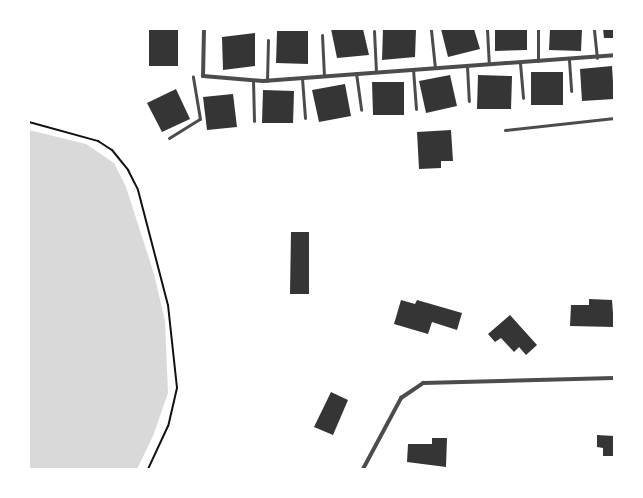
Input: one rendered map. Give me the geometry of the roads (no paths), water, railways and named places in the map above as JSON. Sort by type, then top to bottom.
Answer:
[{"type":"street","points":[[204,29],[203,76],[267,81],[413,69],[597,58],[614,55]]},
{"type":"street","points":[[363,469],[401,398],[414,387],[435,382],[614,378]]},
{"type":"lane","points":[[487,29],[489,64]]},
{"type":"lane","points":[[538,29],[538,62]]},
{"type":"lane","points":[[431,30],[435,68]]},
{"type":"lane","points":[[594,30],[597,58]]},
{"type":"lane","points":[[374,31],[376,72]]},
{"type":"lane","points":[[322,35],[324,76]]},
{"type":"lane","points":[[267,81],[268,40]]},
{"type":"lane","points":[[569,60],[571,91]]},
{"type":"lane","points":[[520,63],[522,98]]},
{"type":"lane","points":[[467,66],[469,101]]},
{"type":"lane","points":[[413,69],[416,109]]},
{"type":"lane","points":[[356,74],[361,110]]},
{"type":"lane","points":[[169,138],[200,119],[193,78]]},
{"type":"lane","points":[[302,78],[305,118]]},
{"type":"lane","points":[[253,80],[254,121]]},
{"type":"lane","points":[[505,130],[614,118]]}]
